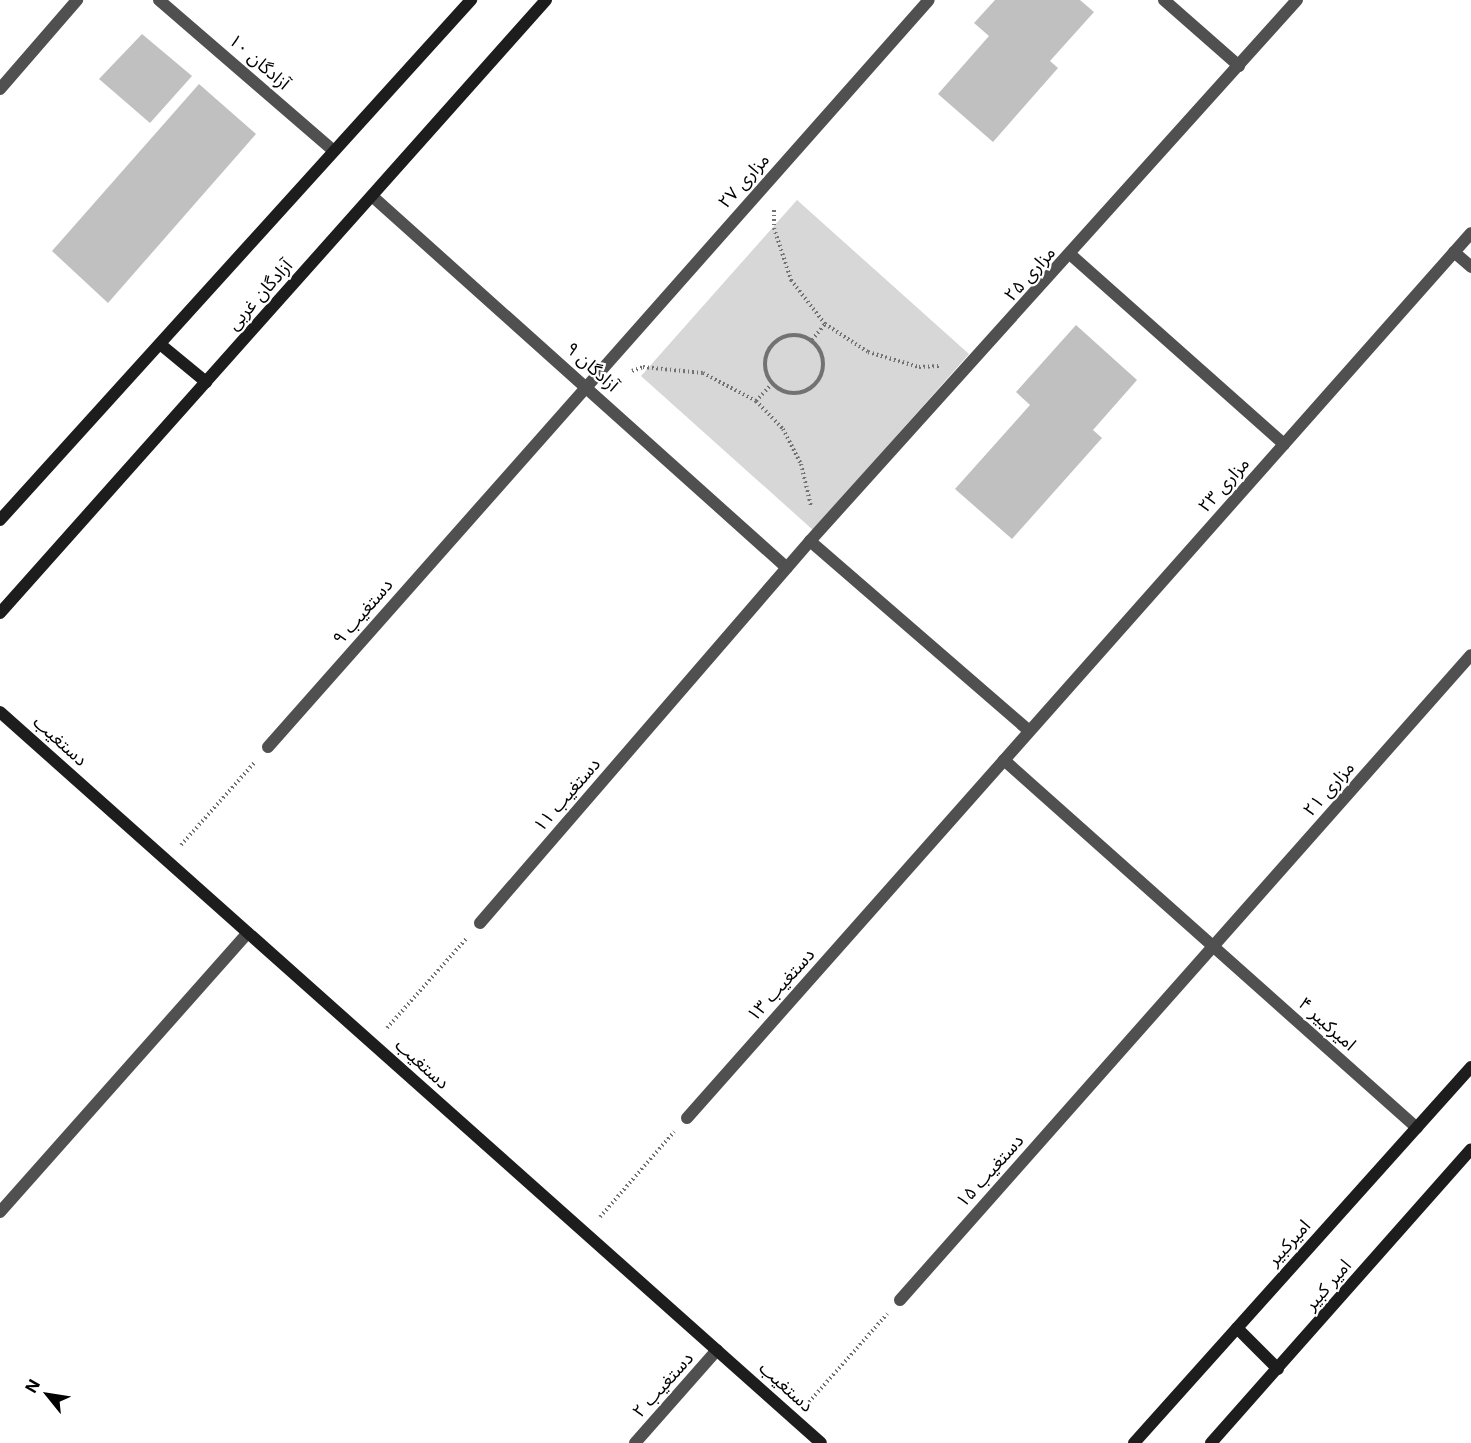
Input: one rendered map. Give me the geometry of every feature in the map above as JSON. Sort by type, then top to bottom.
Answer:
[{"type":"street","points":[[0,89],[77,0]]},
{"type":"street","name":"آزادگان ۱۰","points":[[159,0],[334,151]]},
{"type":"street","points":[[0,520],[471,0]]},
{"type":"street","name":"آزادگان غربی","points":[[0,613],[546,0]]},
{"type":"street","name":"مزاری ۲۷","points":[[586,385],[929,0]]},
{"type":"street","points":[[1164,0],[1239,66]]},
{"type":"street","name":"مزاری ۲۵","points":[[787,568],[1071,255],[1297,0]]},
{"type":"street","name":"آزادگان ۹","points":[[372,196],[586,385],[787,568]]},
{"type":"street","name":"مزاری ۲۳","points":[[1004,760],[1471,233]]},
{"type":"street","points":[[1454,252],[1471,267]]},
{"type":"street","points":[[1071,255],[1284,444]]},
{"type":"street","points":[[160,344],[206,382]]},
{"type":"street","name":"دستغیب ۹","points":[[268,747],[586,385]]},
{"type":"street","points":[[810,541],[1029,731]]},
{"type":"street","name":"دستغیب ۱۱","points":[[480,923],[787,568]]},
{"type":"street","name":"مزاری ۲۱","points":[[1213,946],[1471,655]]},
{"type":"street","name":"دستغیب","points":[[0,712],[821,1443]]},
{"type":"street","name":"امیرکبیر ۴","points":[[1004,760],[1417,1128]]},
{"type":"street","name":"دستغیب ۱۳","points":[[687,1118],[1004,760]]},
{"type":"street","points":[[0,1212],[248,933]]},
{"type":"street","name":"دستغیب ۱۵","points":[[900,1300],[1213,946]]},
{"type":"street","name":"امیرکبیر","points":[[1134,1443],[1471,1067]]},
{"type":"street","name":"امیر کبیر","points":[[1211,1443],[1471,1149]]},
{"type":"street","points":[[1237,1328],[1278,1369]]},
{"type":"street","name":"دستغیب ۲","points":[[635,1443],[717,1350]]},
{"type":"path","points":[[774,174],[774,228],[791,279],[825,324],[868,352],[919,367],[973,364]]},
{"type":"path","points":[[812,340],[825,324]]},
{"type":"path","points":[[796,334],[812,340],[823,362],[816,385],[802,393],[786,393],[772,384],[765,369],[767,351],[779,339],[796,334]]},
{"type":"path","points":[[624,373],[643,367],[703,373],[756,401],[783,429],[801,464],[811,502],[810,541]]},
{"type":"path","points":[[756,401],[772,384]]},
{"type":"path","points":[[167,861],[268,747]]},
{"type":"path","points":[[372,1044],[480,923]]},
{"type":"path","points":[[585,1233],[687,1118]]},
{"type":"path","points":[[794,1419],[900,1300]]},
{"type":"shaded area","points":[[797,200],[969,354],[813,530],[641,376]]},
{"type":"building","points":[[995,0],[1080,0],[1094,12],[1050,61],[1058,68],[993,142],[938,94],[989,36],[974,23]]},
{"type":"building","points":[[142,34],[192,76],[150,123],[99,79]]},
{"type":"building","points":[[199,84],[256,134],[108,303],[52,251]]},
{"type":"building","points":[[1076,325],[1137,380],[1093,430],[1102,438],[1012,539],[955,489],[1030,405],[1016,392]]}]
